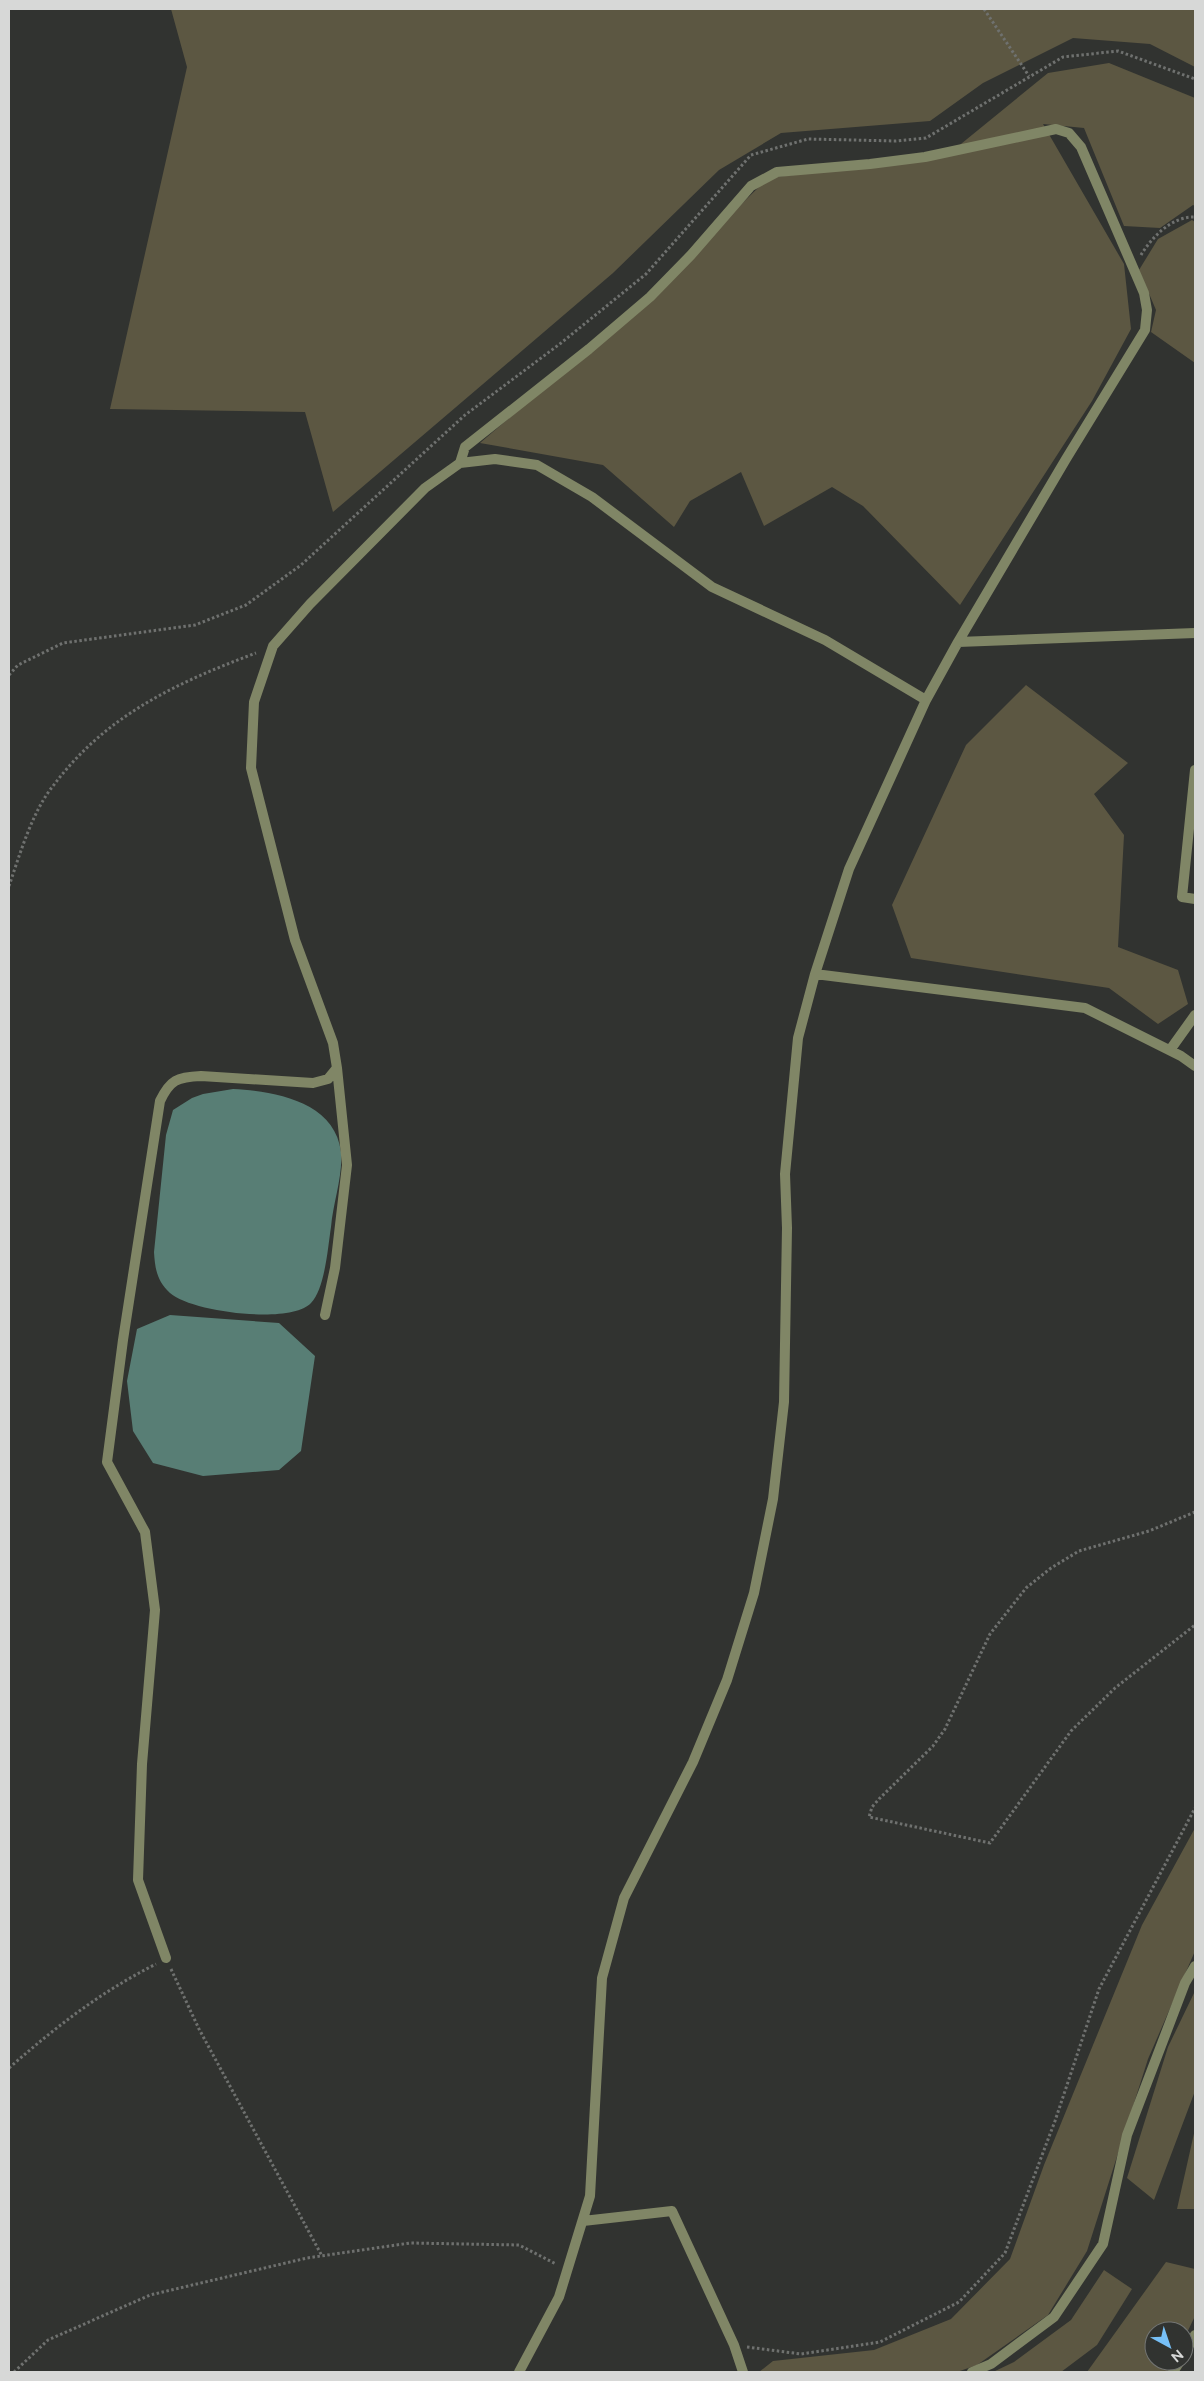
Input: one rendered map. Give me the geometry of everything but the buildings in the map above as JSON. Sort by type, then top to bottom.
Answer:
[{"type":"lane","points":[[460,463],[465,447],[589,349],[650,297],[691,255],[751,186],[777,172],[925,157],[1056,129],[1069,133],[1081,147],[1144,293],[1147,310],[1145,330],[1066,459],[926,700],[849,869],[816,974],[798,1038],[785,1174],[788,1228],[784,1402],[773,1499],[754,1593],[727,1680],[693,1762],[624,1898],[602,1978],[590,2196],[559,2297],[520,2369],[532,2372]]},
{"type":"lane","points":[[325,1315],[335,1268],[347,1165],[337,1068],[333,1043],[295,940],[251,768],[254,702],[273,646],[310,604],[425,488],[460,463],[495,459],[537,466],[592,497],[712,587],[825,640],[926,700]]},
{"type":"lane","points":[[958,642],[1195,633]]},
{"type":"lane","points":[[1195,770],[1182,898],[1195,899]]},
{"type":"lane","points":[[816,974],[1085,1008],[1170,1050],[1195,1066]]},
{"type":"lane","points":[[1170,1050],[1195,1015]]},
{"type":"lane","points":[[166,1958],[138,1880],[142,1764],[155,1610],[145,1532],[107,1462],[124,1330],[160,1101],[168,1085],[184,1077],[313,1083],[328,1079],[337,1068]]},
{"type":"lane","points":[[972,2372],[991,2364],[1054,2317],[1102,2244],[1128,2135],[1185,1983],[1195,1966]]},
{"type":"lane","points":[[583,2221],[672,2211],[734,2345],[743,2372]]},
{"type":"path","points":[[984,9],[1029,76]]},
{"type":"path","points":[[1134,267],[1154,236],[1187,217],[1195,217]]},
{"type":"path","points":[[9,886],[26,836],[52,786],[82,754],[120,719],[183,681],[273,646]]},
{"type":"path","points":[[1195,1512],[1149,1531],[1079,1551],[1051,1568],[1026,1588],[990,1634],[945,1729],[937,1741],[879,1799],[872,1807],[869,1817],[990,1843],[1071,1731],[1115,1688],[1195,1625]]},
{"type":"path","points":[[734,2345],[801,2354],[880,2342],[959,2302],[1005,2253],[1055,2121],[1099,1989],[1195,1808]]},
{"type":"path","points":[[9,2068],[53,2029],[115,1984],[166,1958],[198,2029],[322,2256]]},
{"type":"path","points":[[14,2372],[48,2340],[150,2295],[322,2256],[410,2244],[519,2245],[567,2270]]},
{"type":"shaded area","points":[[171,9],[1195,9],[1195,67],[1150,44],[1073,38],[983,83],[930,121],[781,133],[719,170],[613,273],[333,512],[305,412],[110,409],[187,67]]},
{"type":"shaded area","points":[[1109,63],[1195,98],[1195,206],[1193,205],[1160,228],[1124,226],[1084,128],[1043,124],[1124,264],[1131,329],[1092,401],[960,605],[863,506],[832,487],[764,526],[741,472],[690,501],[674,527],[603,465],[480,443],[624,319],[768,178],[867,166],[956,148],[1048,73]]},
{"type":"shaded area","points":[[1192,220],[1195,222],[1195,363],[1151,332],[1156,310],[1139,270],[1158,239]]},
{"type":"shaded area","points":[[1026,685],[1128,763],[1094,794],[1124,835],[1118,947],[1178,970],[1188,1004],[1158,1024],[1109,988],[911,958],[892,905],[966,745]]},
{"type":"shaded area","points":[[233,1089],[283,1096],[300,1102],[315,1110],[327,1121],[336,1135],[341,1152],[341,1170],[323,1278],[320,1288],[311,1303],[300,1310],[263,1315],[198,1306],[181,1300],[170,1293],[162,1284],[158,1274],[154,1252],[166,1135],[173,1110],[192,1098],[203,1094]]},
{"type":"shaded area","points":[[170,1315],[279,1323],[315,1356],[301,1451],[279,1470],[203,1476],[153,1463],[133,1431],[127,1381],[137,1329]]},
{"type":"shaded area","points":[[1195,1828],[1195,1951],[1148,2059],[1087,2251],[1048,2315],[977,2365],[957,2372],[759,2372],[773,2361],[874,2350],[951,2319],[1010,2259],[1044,2165],[1142,1925]]},
{"type":"shaded area","points":[[1195,1991],[1195,2091],[1154,2200],[1127,2178],[1168,2047]]},
{"type":"shaded area","points":[[1195,2129],[1195,2209],[1177,2209]]},
{"type":"shaded area","points":[[1166,2262],[1195,2269],[1195,2316],[1193,2321],[1144,2321],[1144,2371],[1168,2372],[1087,2372]]},
{"type":"shaded area","points":[[1104,2270],[1132,2289],[1097,2345],[1061,2372],[993,2372],[1014,2362],[1071,2320]]}]
